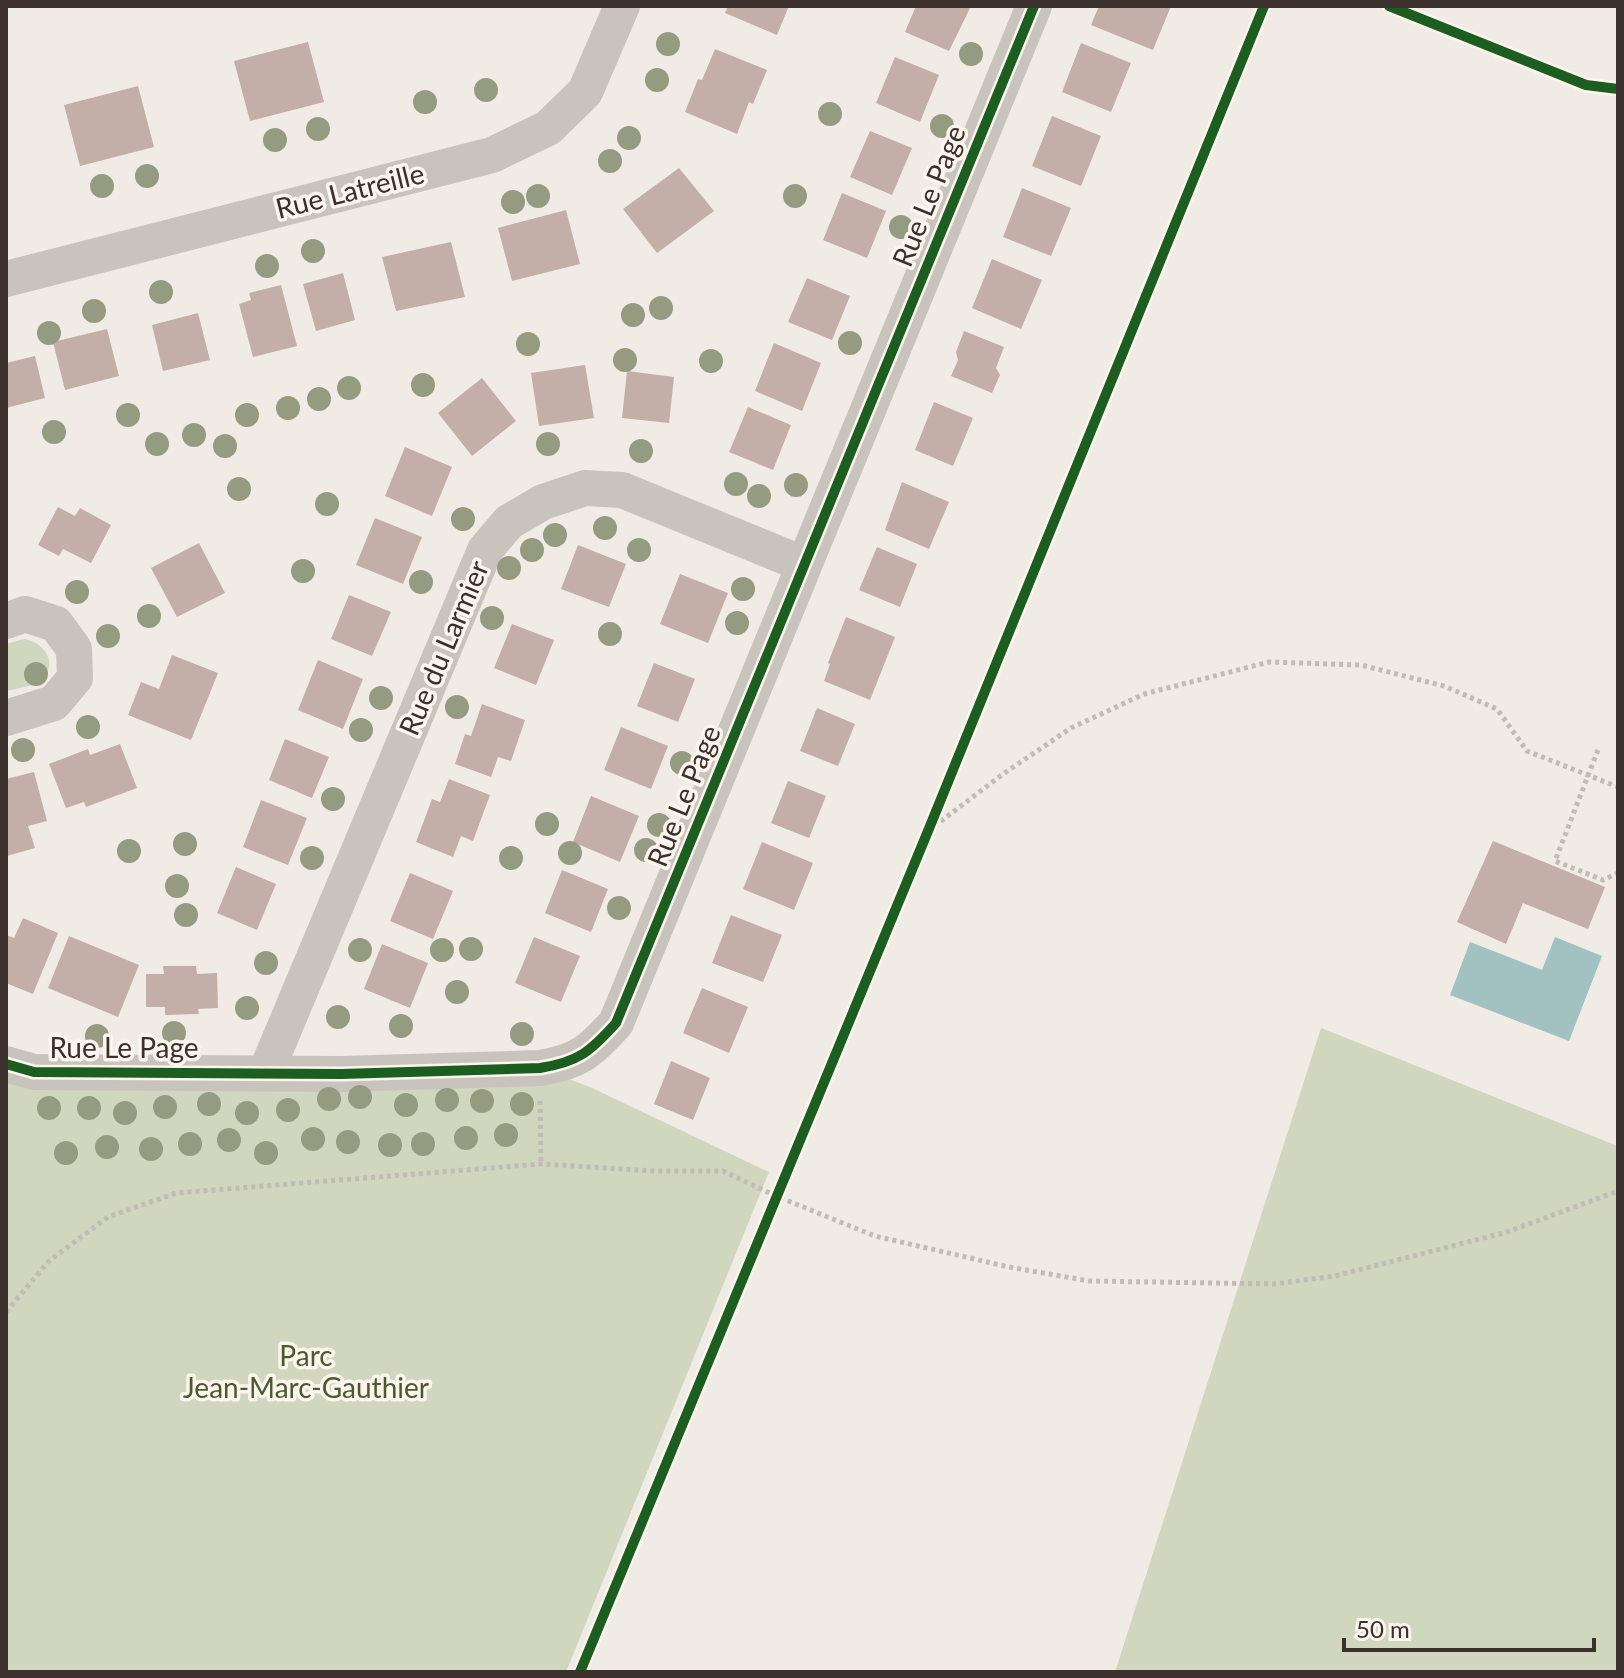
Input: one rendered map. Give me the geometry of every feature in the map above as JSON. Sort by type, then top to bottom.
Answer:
[{"type":"street","name":"Rue Latreille","points":[[6,279],[492,155],[548,128],[585,92],[622,6]]},
{"type":"street","name":"Rue Le Page","points":[[6,1064],[34,1072],[341,1074],[540,1068],[568,1064],[595,1047],[616,1023],[1034,6]]},
{"type":"street","name":"Rue du Larmier","points":[[266,1072],[485,550],[509,522],[543,502],[585,488],[622,490],[803,564]]},
{"type":"street","points":[[6,621],[25,614],[56,624],[74,649],[75,678],[54,703],[6,718]]},
{"type":"path","points":[[928,831],[1003,774],[1071,728],[1144,694],[1269,662],[1361,665],[1444,686],[1497,709],[1527,751],[1618,787]]},
{"type":"path","points":[[1598,750],[1555,861],[1603,880],[1618,873]]},
{"type":"path","points":[[922,846],[940,802]]},
{"type":"path","points":[[540,1068],[541,1164]]},
{"type":"path","points":[[6,1312],[49,1261],[108,1217],[176,1193],[541,1164],[656,1171],[723,1171],[875,1236],[1009,1267],[1089,1281],[1274,1284],[1335,1276],[1507,1232],[1618,1191]]},
{"type":"path","points":[[770,1211],[782,1182]]},
{"type":"green space","points":[[24,639],[44,650],[48,656],[48,670],[35,684],[6,691],[6,644]]},
{"type":"green space","points":[[1321,1028],[1618,1146],[1618,1672],[1115,1672]]},
{"type":"green space","name":"Parc Jean-Marc-Gauthier","points":[[6,1064],[540,1068],[590,1087],[769,1172],[566,1672],[6,1672]]},
{"type":"water","points":[[1555,937],[1602,956],[1569,1041],[1450,995],[1470,942],[1542,970]]},
{"type":"building","points":[[728,6],[789,6],[777,35],[725,13]]},
{"type":"building","points":[[916,6],[971,6],[949,51],[905,32]]},
{"type":"building","points":[[1099,6],[1171,6],[1153,50],[1091,25]]},
{"type":"building","points":[[308,42],[324,102],[250,121],[234,61]]},
{"type":"building","points":[[1081,43],[1131,63],[1111,112],[1062,92]]},
{"type":"building","points":[[715,49],[767,70],[753,104],[749,102],[737,134],[685,112],[698,79],[702,80]]},
{"type":"building","points":[[895,57],[939,75],[920,122],[876,103]]},
{"type":"building","points":[[138,86],[154,147],[80,166],[64,105]]},
{"type":"building","points":[[1052,116],[1101,136],[1081,186],[1032,166]]},
{"type":"building","points":[[870,131],[912,148],[892,195],[850,177]]},
{"type":"building","points":[[679,168],[714,211],[657,253],[623,209]]},
{"type":"building","points":[[1022,188],[1071,208],[1051,256],[1003,237]]},
{"type":"building","points":[[842,193],[886,211],[867,258],[823,240]]},
{"type":"building","points":[[566,210],[580,264],[512,281],[498,228]]},
{"type":"building","points":[[451,242],[465,297],[396,311],[382,257]]},
{"type":"building","points":[[992,259],[1042,280],[1021,329],[972,308]]},
{"type":"building","points":[[343,273],[355,320],[316,331],[303,284]]},
{"type":"building","points":[[807,278],[850,296],[832,340],[788,322]]},
{"type":"building","points":[[281,285],[297,346],[253,357],[239,304],[251,300],[249,293]]},
{"type":"building","points":[[198,313],[210,360],[163,371],[152,325]]},
{"type":"building","points":[[107,329],[119,376],[65,390],[53,342]]},
{"type":"building","points":[[964,331],[1004,347],[996,368],[1000,375],[992,393],[951,376]]},
{"type":"building","points":[[774,343],[821,363],[802,411],[755,391]]},
{"type":"building","points":[[35,356],[45,398],[6,408],[6,363]]},
{"type":"building","points":[[585,365],[594,418],[539,426],[531,373]]},
{"type":"building","points":[[627,371],[674,377],[669,423],[622,418]]},
{"type":"building","points":[[482,378],[516,421],[472,456],[438,413]]},
{"type":"building","points":[[934,402],[973,418],[953,466],[915,450]]},
{"type":"building","points":[[748,407],[791,425],[773,470],[729,452]]},
{"type":"building","points":[[405,447],[452,467],[432,516],[385,496]]},
{"type":"building","points":[[902,482],[949,502],[929,549],[885,530]]},
{"type":"building","points":[[58,507],[75,516],[80,508],[111,525],[91,563],[63,549],[59,556],[38,545]]},
{"type":"building","points":[[375,518],[422,537],[403,584],[356,565]]},
{"type":"building","points":[[199,543],[225,593],[177,617],[151,568]]},
{"type":"building","points":[[578,545],[626,564],[609,607],[561,589]]},
{"type":"building","points":[[877,547],[917,564],[900,607],[859,590]]},
{"type":"building","points":[[680,574],[728,593],[708,643],[660,624]]},
{"type":"building","points":[[349,595],[391,612],[372,656],[331,639]]},
{"type":"building","points":[[846,617],[895,637],[870,700],[824,681]]},
{"type":"building","points":[[512,624],[554,640],[536,685],[494,668]]},
{"type":"building","points":[[172,655],[218,673],[191,740],[128,715],[141,682],[159,689]]},
{"type":"building","points":[[318,660],[363,679],[343,729],[298,710]]},
{"type":"building","points":[[654,663],[695,679],[678,722],[637,706]]},
{"type":"building","points":[[482,704],[525,720],[511,761],[498,757],[491,777],[455,764],[465,734],[471,736]]},
{"type":"building","points":[[817,708],[855,724],[838,766],[800,751]]},
{"type":"building","points":[[621,727],[668,746],[651,789],[604,770]]},
{"type":"building","points":[[285,739],[329,757],[312,798],[269,780]]},
{"type":"building","points":[[120,744],[137,788],[86,807],[84,802],[66,808],[49,764],[88,749],[90,755]]},
{"type":"building","points":[[34,772],[47,821],[28,826],[35,848],[7,856],[6,779]]},
{"type":"building","points":[[449,779],[490,795],[473,841],[461,836],[453,857],[416,842],[432,799],[440,802]]},
{"type":"building","points":[[788,781],[826,796],[809,838],[771,823]]},
{"type":"building","points":[[591,796],[639,816],[620,862],[573,842]]},
{"type":"building","points":[[261,800],[307,818],[288,865],[243,847]]},
{"type":"building","points":[[1493,841],[1605,887],[1588,929],[1523,903],[1506,944],[1457,922]]},
{"type":"building","points":[[762,842],[813,863],[794,910],[743,889]]},
{"type":"building","points":[[236,867],[276,884],[257,930],[217,913]]},
{"type":"building","points":[[562,870],[608,889],[591,932],[545,913]]},
{"type":"building","points":[[410,873],[453,891],[433,939],[390,921]]},
{"type":"building","points":[[731,915],[782,935],[763,982],[712,963]]},
{"type":"building","points":[[23,918],[58,933],[33,994],[6,983],[6,935],[14,938]]},
{"type":"building","points":[[69,936],[139,965],[118,1017],[48,988]]},
{"type":"building","points":[[534,937],[580,956],[561,1002],[515,983]]},
{"type":"building","points":[[382,944],[428,963],[410,1008],[364,989]]},
{"type":"building","points":[[163,966],[196,966],[197,974],[217,973],[218,1008],[198,1009],[199,1014],[165,1015],[165,1007],[146,1007],[146,974],[164,974]]},
{"type":"building","points":[[702,988],[748,1007],[729,1053],[683,1033]]},
{"type":"building","points":[[671,1061],[710,1078],[693,1120],[654,1104]]},
{"type":"cycle path","points":[[6,1064],[34,1072],[341,1074],[540,1068],[574,1059],[607,1033],[616,1023],[1034,6]]},
{"type":"cycle path","points":[[580,1672],[928,831],[1264,6]]},
{"type":"cycle path","points":[[1389,6],[1586,85],[1618,89]]}]
